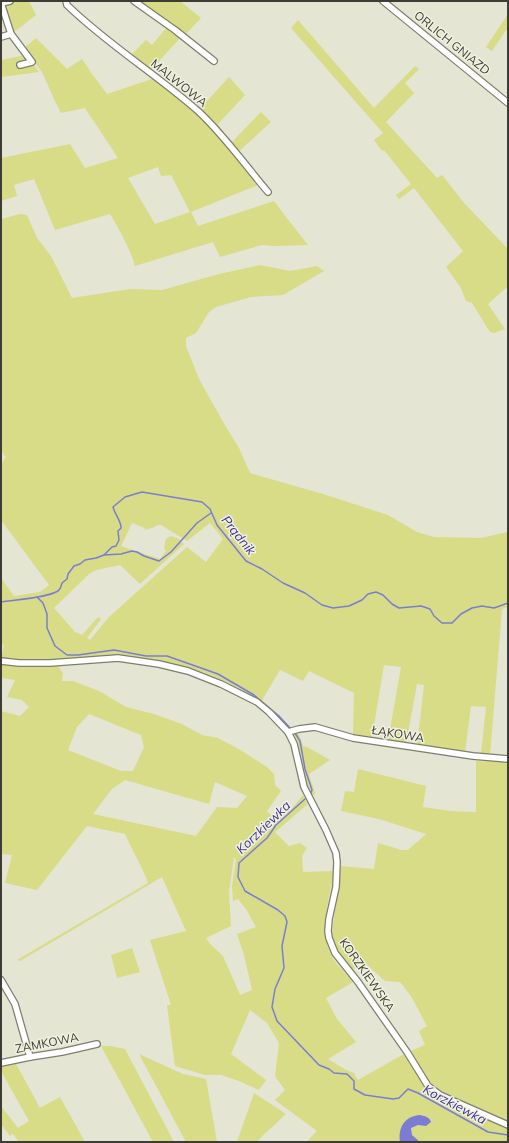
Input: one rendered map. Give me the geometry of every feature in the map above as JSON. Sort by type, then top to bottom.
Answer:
[{"type":"street","points":[[10,1],[2,4],[2,6],[11,34],[32,62],[20,65]]},
{"type":"street","name":"MALWOWA","points":[[66,1],[67,5],[85,22],[198,112],[219,132],[268,192]]},
{"type":"street","points":[[134,1],[175,30],[214,61]]},
{"type":"street","name":"ORLICH GNIAZD","points":[[382,1],[508,103]]},
{"type":"street","points":[[1,37],[11,34]]},
{"type":"street","name":"KORZKIEWSKA","points":[[1,661],[19,663],[50,663],[118,658],[159,664],[188,671],[222,684],[257,702],[269,712],[288,732],[297,752],[304,787],[336,853],[336,887],[328,931],[335,953],[358,982],[407,1052],[428,1086],[440,1095],[508,1125]]},
{"type":"street","name":"ŁĄKOWA","points":[[288,732],[315,727],[353,738],[473,756],[508,759]]},
{"type":"street","points":[[1,980],[15,1004],[30,1056]]},
{"type":"street","name":"ZAMKOWA","points":[[1,1063],[30,1056],[57,1054],[97,1044]]},
{"type":"green space","points":[[17,1],[29,1],[36,15],[13,33],[5,7]]},
{"type":"green space","points":[[137,1],[180,1],[201,18],[184,36]]},
{"type":"green space","points":[[508,14],[508,32],[506,30],[492,51],[486,47]]},
{"type":"green space","points":[[298,20],[374,108],[415,66],[419,69],[405,83],[414,93],[386,122],[437,178],[442,175],[465,204],[508,249],[508,286],[488,304],[505,329],[494,333],[490,332],[472,303],[466,301],[461,288],[446,267],[463,251],[414,188],[399,199],[396,195],[411,184],[384,150],[382,151],[374,140],[383,133],[291,28]]},
{"type":"green space","points":[[168,26],[181,37],[151,70],[131,55],[146,40],[152,45]]},
{"type":"green space","points":[[36,38],[67,69],[82,59],[107,94],[152,79],[156,75],[198,109],[229,77],[245,95],[218,124],[231,143],[261,112],[271,122],[238,152],[263,183],[191,212],[198,226],[274,201],[308,245],[262,245],[220,257],[213,242],[135,266],[128,246],[110,214],[55,230],[34,179],[14,185],[17,196],[1,201],[1,158],[70,144],[85,168],[118,158],[85,108],[61,113],[42,72],[24,48]],"holes":[[[158,167],[161,176],[171,175],[190,212],[155,224],[128,178]]]},
{"type":"green space","points":[[26,55],[39,72],[1,77],[1,60]]},
{"type":"green space","points":[[20,214],[27,215],[37,238],[51,256],[72,298],[130,289],[162,290],[219,274],[260,265],[290,271],[317,266],[324,271],[283,295],[251,297],[216,307],[209,312],[196,333],[186,338],[186,346],[199,379],[239,448],[250,473],[388,515],[417,532],[434,537],[481,538],[508,532],[508,607],[502,609],[490,755],[481,754],[486,707],[471,706],[465,752],[417,746],[424,685],[417,684],[406,744],[388,741],[401,667],[384,665],[372,737],[353,734],[354,693],[309,671],[303,681],[280,670],[261,702],[239,688],[214,676],[185,666],[126,656],[20,662],[1,659],[4,645],[1,644],[1,578],[14,596],[40,592],[49,585],[1,520],[1,464],[6,457],[1,451],[1,219]],"holes":[[[132,523],[145,528],[144,530],[161,525],[187,541],[210,523],[223,539],[206,562],[187,547],[109,617],[90,640],[87,638],[101,619],[98,617],[82,635],[75,632],[54,608],[89,574],[96,570],[120,565],[140,584],[184,544],[179,539],[171,536],[166,539],[164,548],[166,551],[160,559],[121,546]]]},
{"type":"green space","points":[[1,664],[18,666],[57,665],[63,673],[62,681],[73,681],[99,691],[126,707],[154,714],[182,724],[202,735],[218,738],[267,767],[274,774],[275,785],[281,791],[267,811],[276,820],[293,807],[303,795],[308,804],[275,832],[289,846],[300,843],[307,848],[302,856],[303,872],[335,871],[326,912],[327,944],[334,961],[353,982],[326,998],[337,1019],[356,1042],[328,1059],[354,1073],[358,1080],[404,1054],[421,1080],[441,1098],[508,1128],[508,1142],[306,1142],[317,1131],[275,1100],[285,1090],[275,1076],[279,1043],[267,1023],[250,1010],[231,1054],[266,1080],[259,1090],[221,1075],[205,1075],[175,1066],[167,1005],[171,1005],[150,940],[186,931],[162,877],[20,961],[17,960],[148,883],[125,834],[87,826],[37,890],[5,883],[12,855],[1,854],[1,711],[20,716],[29,707],[22,700],[7,697],[15,680],[1,678]],"holes":[[[89,714],[141,735],[144,747],[133,771],[121,771],[68,750],[77,727]],[[125,780],[209,804],[215,782],[247,796],[237,808],[217,807],[196,836],[93,814],[112,789]],[[234,857],[236,860],[232,886],[233,901],[238,899],[246,909],[256,927],[237,934],[244,955],[252,990],[240,995],[223,956],[210,944],[206,938],[231,926],[229,892]]]},
{"type":"green space","points":[[298,731],[303,746],[330,760],[309,774],[315,793],[312,797],[306,782],[297,742],[293,734]]},
{"type":"green space","points":[[476,761],[508,762],[508,1123],[441,1091],[426,1078],[411,1051],[425,1045],[419,1031],[427,1026],[411,996],[400,982],[385,981],[362,960],[353,970],[337,949],[332,935],[340,866],[374,869],[378,843],[402,850],[408,850],[426,834],[379,819],[341,811],[345,791],[354,792],[358,769],[426,786],[423,807],[450,811],[476,812]]},
{"type":"green space","points":[[132,948],[140,972],[117,978],[111,955]]},
{"type":"green space","points":[[101,1046],[125,1049],[174,1142],[153,1142]]},
{"type":"green space","points":[[139,1054],[183,1074],[206,1079],[217,1142],[186,1142]]},
{"type":"green space","points":[[16,1064],[40,1108],[60,1097],[85,1142],[19,1142],[13,1134],[10,1136],[1,1124],[1,1106],[18,1128],[29,1121],[1,1071],[1,1067]]},
{"type":"green space","points":[[254,1093],[286,1114],[256,1142],[237,1142]]},
{"type":"shaded area","points":[[419,1115],[428,1117],[431,1122],[426,1126],[418,1125],[411,1128],[412,1135],[420,1142],[400,1142],[400,1132],[403,1124],[409,1118]]},
{"type":"waterway","name":"Prądnik","points":[[1,602],[39,597],[58,591],[74,566],[85,560],[104,555],[112,547],[116,546],[119,540],[118,531],[121,528],[120,522],[113,507],[125,497],[142,492],[202,502],[210,509],[217,525],[246,561],[262,569],[283,583],[305,593],[322,605],[333,608],[349,606],[362,600],[368,594],[376,592],[383,595],[392,604],[399,608],[421,606],[430,609],[434,616],[442,623],[452,623],[461,614],[472,608],[482,606],[494,608],[508,603]]},
{"type":"waterway","points":[[104,555],[121,554],[132,551],[159,561],[171,552],[197,523],[211,513]]},
{"type":"waterway","name":"Korzkiewka","points":[[37,597],[43,603],[47,614],[47,628],[55,646],[67,655],[114,650],[146,656],[167,656],[218,674],[254,695],[279,716],[291,729]]},
{"type":"waterway","name":"Korzkiewka","points":[[295,733],[300,741],[305,769],[312,790],[310,795]]},
{"type":"waterway","name":"Korzkiewka","points":[[305,799],[276,825],[267,838],[239,863],[238,877],[245,891],[278,910],[285,916],[287,922],[282,946],[284,968],[275,989],[272,1007],[277,1021],[319,1065],[334,1073],[347,1074],[354,1081],[354,1089],[365,1095],[393,1099],[399,1098],[408,1089],[418,1093],[488,1132],[508,1135]]}]
